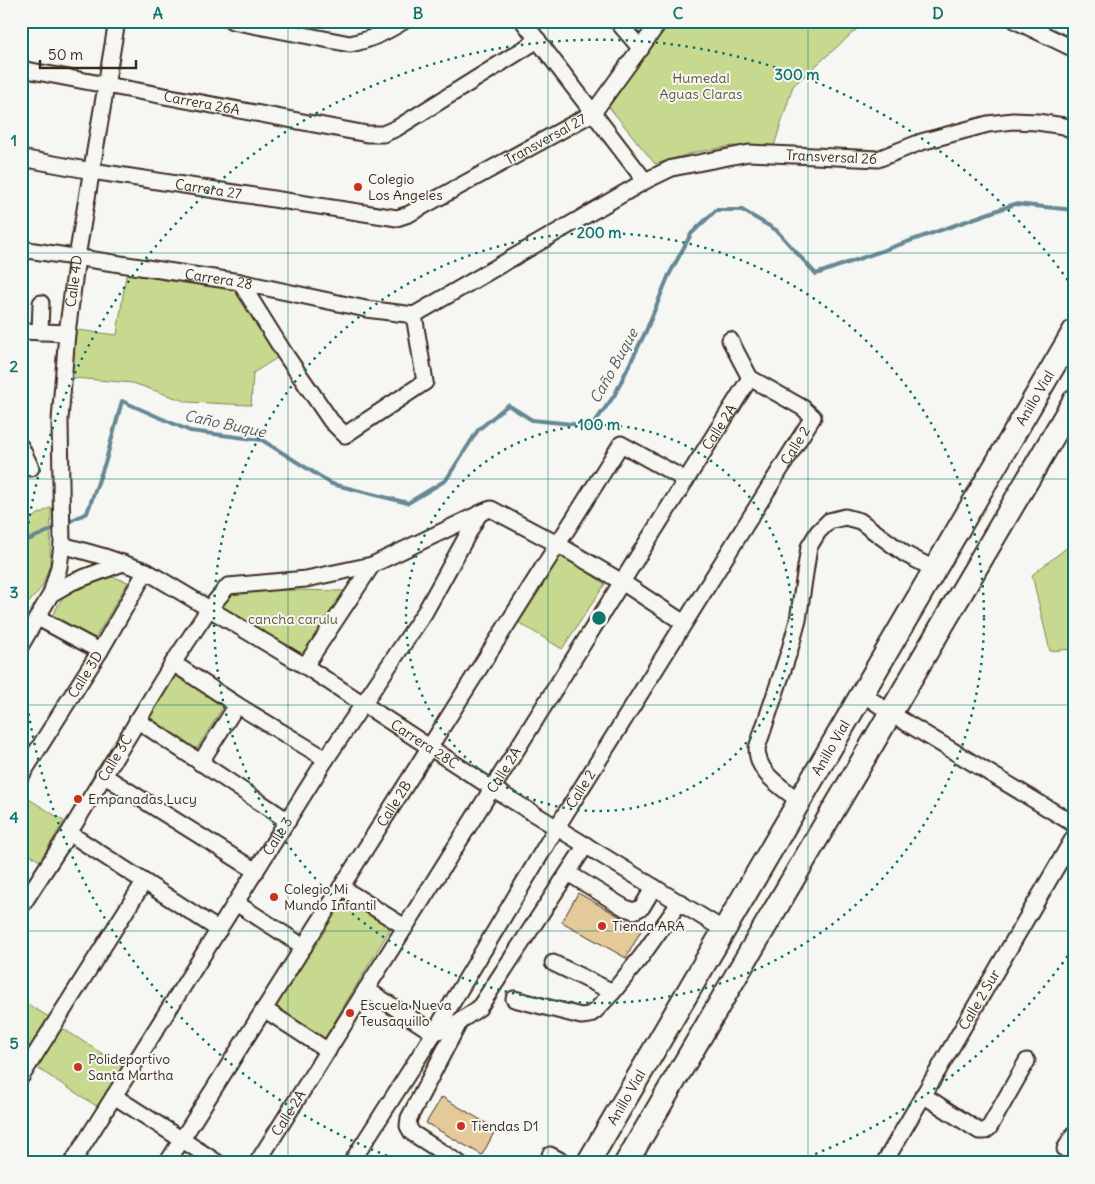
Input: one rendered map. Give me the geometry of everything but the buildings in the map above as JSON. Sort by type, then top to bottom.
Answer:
[{"type":"highway","name":"Anillo Vial","points":[[588,1163],[1074,331]]},
{"type":"highway","points":[[626,1163],[1074,401]]},
{"type":"street","name":"Calle 4D","points":[[62,541],[60,420],[67,333],[76,258],[117,21]]},
{"type":"street","points":[[232,21],[350,44],[380,36],[404,21]]},
{"type":"street","points":[[523,21],[645,181]]},
{"type":"street","points":[[617,21],[641,49]]},
{"type":"street","points":[[1016,21],[1074,49]]},
{"type":"street","name":"Transversal 27","points":[[397,218],[409,214],[593,112],[659,22]]},
{"type":"street","name":"Carrera 26A","points":[[21,69],[367,134],[383,134],[397,128],[538,40]]},
{"type":"street","name":"Transversal 26","points":[[414,315],[645,181],[672,168],[749,153],[878,159],[921,142],[988,124],[1013,121],[1064,126],[1074,131]]},
{"type":"street","name":"Carrera 27","points":[[21,158],[92,171],[397,218]]},
{"type":"street","name":"Carrera 28","points":[[21,249],[240,282],[366,309],[414,315]]},
{"type":"street","points":[[240,282],[285,354],[331,421],[345,435],[425,382],[414,315]]},
{"type":"street","points":[[40,332],[41,303]]},
{"type":"street","points":[[21,331],[67,333]]},
{"type":"street","points":[[730,340],[750,378]]},
{"type":"street","name":"Calle 2","points":[[351,1163],[434,1033],[557,827],[814,417],[803,408],[750,378]]},
{"type":"street","name":"Calle 2A","points":[[257,1163],[750,378]]},
{"type":"street","name":"Calle 2B","points":[[166,1163],[621,444],[686,480]]},
{"type":"street","points":[[21,448],[30,468]]},
{"type":"street","points":[[482,512],[491,509],[496,510],[622,582],[684,623]]},
{"type":"street","name":"Calle 3C","points":[[21,907],[69,834],[103,775],[173,663],[225,588],[232,585],[306,579],[372,565],[482,512]]},
{"type":"street","name":"Calle 3","points":[[72,1163],[326,759],[425,612],[482,512]]},
{"type":"street","points":[[799,801],[763,771],[757,759],[756,748],[782,676],[796,627],[809,547],[818,532],[829,521],[845,517],[860,521],[905,554],[934,570]]},
{"type":"street","points":[[24,637],[38,618],[51,594],[59,567],[62,541]]},
{"type":"street","name":"Carrera 28C","points":[[62,541],[146,571],[305,666],[492,788],[724,930]]},
{"type":"street","points":[[51,594],[72,582],[123,563]]},
{"type":"street","points":[[305,666],[372,565]]},
{"type":"street","name":"Calle 3D","points":[[21,776],[100,651],[146,571]]},
{"type":"street","points":[[38,618],[100,651]]},
{"type":"street","points":[[173,663],[237,705],[326,759]]},
{"type":"street","points":[[862,693],[890,713],[1074,824]]},
{"type":"street","points":[[200,762],[237,705]]},
{"type":"street","points":[[137,720],[288,821]]},
{"type":"street","points":[[103,775],[256,871]]},
{"type":"street","points":[[69,834],[219,930]]},
{"type":"street","name":"Calle 2 Sur","points":[[891,1160],[924,1095],[1074,837]]},
{"type":"street","points":[[366,989],[434,1033],[460,1021],[479,1008],[586,845]]},
{"type":"street","points":[[568,873],[625,908],[634,910],[642,907],[654,887]]},
{"type":"street","points":[[21,1077],[144,882]]},
{"type":"street","points":[[341,887],[405,927]]},
{"type":"street","points":[[514,999],[581,1016],[589,1015],[613,992],[641,957],[680,902]]},
{"type":"street","points":[[236,904],[304,947]]},
{"type":"street","points":[[553,963],[613,992]]},
{"type":"street","points":[[264,1009],[328,1051]]},
{"type":"street","points":[[459,1163],[440,1158],[412,1133],[408,1126],[409,1118],[460,1021]]},
{"type":"street","points":[[924,1095],[979,1131],[984,1131],[989,1128],[1027,1061]]},
{"type":"street","points":[[114,1096],[218,1163]]},
{"type":"street","points":[[1065,1149],[1074,1134]]},
{"type":"street","points":[[550,1155],[565,1163]]},
{"type":"green space","name":"Humedal Aguas Claras","points":[[667,21],[866,21],[793,86],[773,149],[733,146],[696,152],[655,164],[609,107]]},
{"type":"green space","points":[[128,262],[235,279],[280,356],[253,373],[251,405],[187,402],[133,383],[62,377],[69,329],[117,335]]},
{"type":"green space","points":[[51,507],[50,564],[42,587],[21,612],[21,524]]},
{"type":"green space","points":[[1074,542],[1074,649],[1050,651],[1032,575]]},
{"type":"green space","points":[[551,547],[605,584],[562,649],[508,616]]},
{"type":"green space","points":[[113,577],[128,582],[93,642],[50,619],[65,594],[91,580]]},
{"type":"green space","name":"cancha carulu","points":[[229,589],[346,591],[303,658],[219,609]]},
{"type":"green space","points":[[175,675],[224,706],[196,750],[147,719]]},
{"type":"green space","points":[[21,794],[64,821],[40,861],[21,849]]},
{"type":"green space","points":[[335,893],[392,926],[321,1044],[262,1008]]},
{"type":"green space","points":[[21,1000],[49,1017],[22,1059],[21,1059]]},
{"type":"green space","name":"Polideportivo Santa Martha","points":[[59,1026],[123,1067],[98,1107],[34,1066]]},
{"type":"waterway","name":"Caño Buque","points":[[66,523],[87,513],[106,460],[122,401],[190,431],[262,440],[332,484],[408,503],[446,480],[478,430],[508,405],[532,420],[592,426],[614,396],[646,331],[668,277],[691,234],[716,210],[742,210],[776,230],[816,274],[1015,204],[1074,210]]},
{"type":"waterway","name":"Caño Buque","points":[[21,543],[58,527]]},
{"type":"place","name":"Colegio Los Angeles","points":[[358,187]]},
{"type":"place","name":"Empanadas Lucy","points":[[78,799]]},
{"type":"place","name":"Colegio Mi Mundo Infantil","points":[[274,897]]},
{"type":"place","name":"Tienda ARA","points":[[602,926]]},
{"type":"place","name":"Escuela Nueva Teusaquillo","points":[[350,1013]]},
{"type":"place","name":"Polideportivo Santa Martha","points":[[78,1067]]},
{"type":"place","name":"Tiendas D1","points":[[461,1126]]}]
